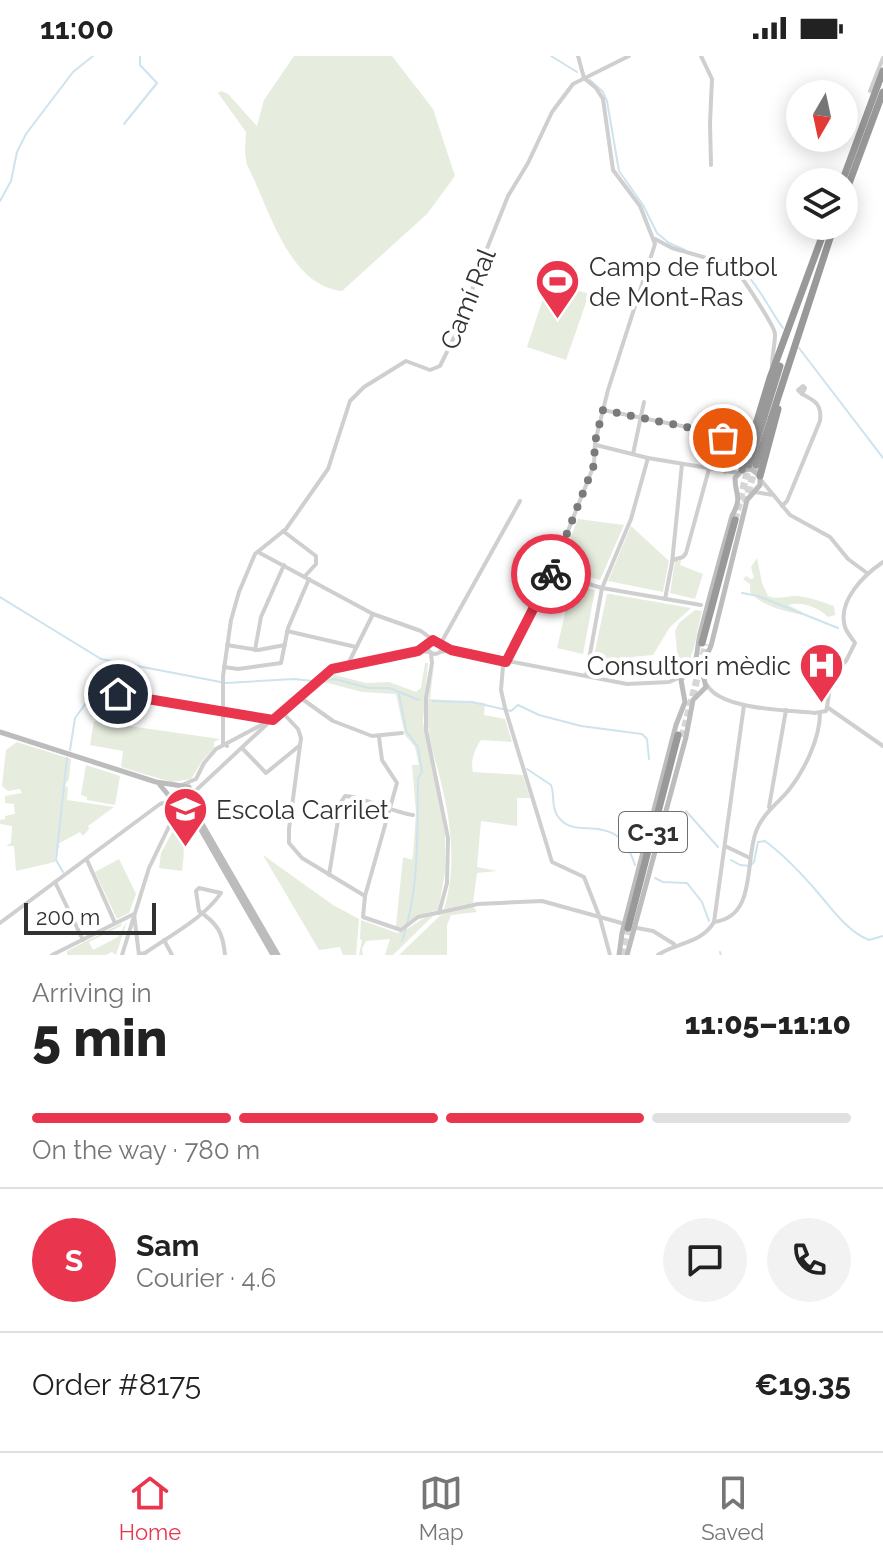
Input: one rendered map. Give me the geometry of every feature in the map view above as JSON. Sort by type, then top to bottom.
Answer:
[{"type":"highway","points":[[847,168],[883,71]]},
{"type":"highway","points":[[860,130],[870,91]]},
{"type":"highway","points":[[855,168],[883,92]]},
{"type":"highway","points":[[856,168],[883,101]]},
{"type":"highway","points":[[739,471],[821,240]]},
{"type":"highway","points":[[739,471],[806,307],[829,240]]},
{"type":"highway","points":[[739,471],[791,316],[800,299]]},
{"type":"highway","points":[[760,478],[806,317],[806,307]]},
{"type":"highway","points":[[704,644],[737,520]]},
{"type":"highway","name":"C-31","points":[[631,927],[680,736]]},
{"type":"main road","points":[[619,955],[631,927],[689,725],[692,704],[706,683],[702,674],[703,660],[711,646],[744,509],[760,478],[751,469],[739,471],[738,506],[725,540],[692,671]]},
{"type":"main road","points":[[738,490],[753,493]]},
{"type":"main road","points":[[627,955],[676,725],[684,706],[683,676],[692,671],[702,674]]},
{"type":"main road","points":[[682,690],[698,695]]},
{"type":"main road","points":[[0,732],[156,782],[189,787],[193,794],[194,810],[275,955]]},
{"type":"main road","points":[[156,782],[189,812],[275,955]]},
{"type":"main road","points":[[175,802],[173,789],[181,785]]},
{"type":"main road","points":[[175,802],[188,803],[193,794]]},
{"type":"street","points":[[578,56],[584,78],[603,99],[613,170],[640,206],[655,239],[672,248],[731,265],[773,325],[775,338],[770,378]]},
{"type":"street","points":[[584,78],[629,56]]},
{"type":"street","points":[[701,56],[712,79],[711,165]]},
{"type":"street","points":[[870,91],[883,58]]},
{"type":"street","name":"Camí Ral","points":[[284,530],[332,461],[346,409],[356,393],[406,361],[430,370],[440,366],[466,313],[476,276],[508,196],[562,96],[584,78]]},
{"type":"street","points":[[610,955],[584,877],[552,862],[505,710],[502,681],[506,662],[551,573],[594,465],[603,410],[655,239]]},
{"type":"street","points":[[782,506],[787,501],[820,421],[818,403],[802,394]]},
{"type":"street","points":[[633,454],[644,402]]},
{"type":"street","points":[[603,410],[718,434]]},
{"type":"street","points":[[718,417],[718,446],[739,471]]},
{"type":"street","points":[[718,434],[732,420]]},
{"type":"street","points":[[596,445],[648,458],[739,471]]},
{"type":"street","points":[[586,676],[602,588],[631,519],[648,458]]},
{"type":"street","points":[[665,599],[673,560],[682,464]]},
{"type":"street","points":[[673,560],[686,553],[709,469]]},
{"type":"street","points":[[760,478],[793,518],[830,537],[848,559],[867,573]]},
{"type":"street","points":[[753,493],[765,492],[776,496]]},
{"type":"street","points":[[432,663],[439,653],[444,635],[520,501]]},
{"type":"street","points":[[221,747],[224,667],[237,599],[258,552],[284,530],[316,556],[316,564],[307,577],[287,631],[283,659],[277,664],[238,669],[224,667]]},
{"type":"street","points":[[258,552],[373,614],[421,631],[426,637],[432,663],[426,698],[426,730],[448,838],[447,883],[439,913]]},
{"type":"street","points":[[706,683],[712,693],[733,703],[820,713],[826,711],[832,674],[846,661],[855,643],[846,630],[844,609],[867,573],[883,562]]},
{"type":"street","points":[[255,650],[261,617],[284,565]]},
{"type":"street","points":[[551,573],[602,588],[701,605]]},
{"type":"street","points":[[347,666],[373,614]]},
{"type":"street","points":[[287,631],[356,647]]},
{"type":"street","points":[[429,649],[434,640],[444,635]]},
{"type":"street","points":[[426,637],[451,650],[641,685],[669,682],[683,676]]},
{"type":"street","points":[[227,645],[255,650],[285,645]]},
{"type":"street","points":[[193,794],[298,696],[332,669],[429,649],[439,653],[451,650]]},
{"type":"street","points":[[669,682],[682,690]]},
{"type":"street","points":[[92,690],[273,720]]},
{"type":"street","points":[[698,695],[712,693]]},
{"type":"street","points":[[298,696],[333,721],[379,737],[402,733]]},
{"type":"street","points":[[658,955],[672,945],[697,939],[714,922],[744,705]]},
{"type":"street","points":[[827,707],[883,746]]},
{"type":"street","points":[[769,810],[786,709]]},
{"type":"street","points":[[282,712],[300,732],[301,744],[289,843],[302,858],[365,896]]},
{"type":"street","points":[[714,922],[723,921],[739,908],[746,891],[758,826],[787,792],[806,760],[820,726],[820,713]]},
{"type":"street","points":[[181,785],[196,779],[204,763],[221,747],[273,720]]},
{"type":"street","points":[[221,747],[223,737]]},
{"type":"street","points":[[379,737],[382,760],[397,783],[365,896],[363,917],[401,930],[418,917],[478,904],[542,901],[653,931],[677,945]]},
{"type":"street","points":[[243,749],[266,773],[301,744]]},
{"type":"street","points":[[329,875],[341,802],[348,795],[413,815]]},
{"type":"street","points":[[771,798],[776,803]]},
{"type":"street","points":[[0,923],[160,804],[175,802],[176,812],[149,868],[122,955]]},
{"type":"street","points":[[725,846],[750,863]]},
{"type":"street","points":[[86,859],[115,923]]},
{"type":"street","points":[[55,882],[83,940]]},
{"type":"street","points":[[132,915],[139,954],[145,953],[204,914],[220,896],[220,891],[197,889],[199,910],[204,914],[221,930],[225,954],[218,955]]},
{"type":"street","points":[[52,955],[132,915]]},
{"type":"street","points":[[131,926],[136,936]]},
{"type":"street","points":[[164,940],[172,955]]},
{"type":"shaded area","points":[[294,56],[392,56],[433,109],[455,176],[427,214],[342,291],[323,286],[307,275],[282,241],[247,165],[246,132],[218,93],[228,94],[257,126],[264,100]]},
{"type":"shaded area","name":"Camp de futbol de Mont-Ras","points":[[549,281],[589,294],[566,360],[527,347]]},
{"type":"shaded area","points":[[578,519],[624,525],[600,580],[558,568]]},
{"type":"shaded area","points":[[631,526],[669,561],[663,592],[608,581]]},
{"type":"shaded area","points":[[757,558],[768,596],[800,596],[834,606],[835,615],[828,617],[804,604],[788,605],[802,612],[802,615],[773,607],[755,597],[750,592],[750,584],[743,579],[746,576],[754,578],[751,567]]},
{"type":"shaded area","points":[[681,560],[680,565],[703,574],[695,599],[670,593],[675,561]]},
{"type":"shaded area","points":[[572,584],[595,590],[583,654],[557,648]]},
{"type":"shaded area","points":[[607,594],[691,608],[670,627],[653,655],[632,657],[627,664],[594,656]]},
{"type":"shaded area","points":[[695,610],[702,611],[694,648],[685,666],[666,676],[651,678],[670,668],[677,651],[675,631],[679,623]]},
{"type":"shaded area","points":[[425,663],[428,663],[423,722],[445,833],[445,873],[438,910],[420,915],[399,929],[396,926],[403,857],[412,860],[413,854],[416,813],[412,765],[419,765],[415,747],[405,735],[396,694],[362,692],[319,683],[336,672],[335,675],[366,683],[389,682],[416,692],[421,688]]},
{"type":"shaded area","points":[[434,665],[430,699],[485,703],[484,715],[505,719],[512,742],[481,740],[474,755],[473,772],[523,775],[530,798],[517,798],[517,826],[481,821],[477,867],[497,871],[477,873],[473,903],[444,909],[450,879],[451,848],[445,802],[428,726],[428,703]]},
{"type":"shaded area","points":[[94,721],[220,739],[214,742],[214,748],[191,779],[171,782],[121,767],[123,751],[90,745]]},
{"type":"shaded area","points":[[17,742],[71,759],[69,779],[65,785],[68,788],[67,800],[114,807],[88,826],[83,836],[80,832],[58,844],[60,847],[56,850],[55,862],[16,871],[14,846],[6,846],[11,843],[12,826],[0,824],[0,820],[15,814],[14,804],[5,803],[5,796],[22,793],[20,789],[8,791],[2,786],[6,750]]},
{"type":"shaded area","points":[[86,765],[120,776],[115,805],[87,800],[81,795]]},
{"type":"shaded area","points":[[179,820],[184,845],[182,871],[159,868],[161,853]]},
{"type":"shaded area","points":[[263,855],[333,905],[359,919],[356,955],[343,955],[340,947],[319,950]]},
{"type":"shaded area","points":[[119,859],[136,894],[129,913],[117,919],[95,872]]},
{"type":"shaded area","points":[[473,906],[477,912],[451,915],[447,925],[447,955],[399,955],[443,913]]},
{"type":"shaded area","points":[[434,915],[393,955],[385,955],[390,939],[366,941],[363,955],[359,955],[361,920],[397,933]]},
{"type":"shaded area","points":[[127,921],[116,955],[112,952],[106,955],[67,955],[67,951],[122,923],[89,942],[93,950],[118,937]]},
{"type":"waterway","points":[[0,201],[11,181],[17,152],[26,134],[73,72],[93,56]]},
{"type":"waterway","points":[[124,124],[157,83],[140,65],[140,56]]},
{"type":"waterway","points":[[551,56],[577,72]]},
{"type":"waterway","points":[[590,80],[603,92],[607,101],[619,171],[643,205],[657,233],[685,250]]},
{"type":"waterway","points":[[718,259],[730,263],[748,277],[783,328]]},
{"type":"waterway","points":[[799,348],[883,458]]},
{"type":"waterway","points":[[742,593],[758,596],[838,628]]},
{"type":"waterway","points":[[0,597],[101,659],[226,683],[294,679],[313,681]]},
{"type":"waterway","points":[[91,687],[93,679]]},
{"type":"waterway","points":[[320,681],[334,679],[369,688],[389,688],[419,700]]},
{"type":"waterway","points":[[70,750],[75,718],[89,699],[90,691]]},
{"type":"waterway","points":[[399,694],[406,731],[418,747],[422,772],[418,778],[415,881],[402,941]]},
{"type":"waterway","points":[[433,701],[472,702],[511,711],[518,705],[539,715],[581,726],[642,734],[647,739],[649,759]]},
{"type":"waterway","points":[[63,872],[56,860],[67,758]]},
{"type":"waterway","points":[[527,769],[551,785],[555,812],[565,823],[617,836],[627,847],[635,865]]},
{"type":"waterway","points":[[686,811],[718,847]]},
{"type":"waterway","points":[[731,860],[750,866],[754,862],[758,842],[765,841],[794,866],[854,932],[869,940],[883,936]]},
{"type":"waterway","points":[[655,878],[663,882],[687,883],[702,902],[709,921]]},
{"type":"tunnel","points":[[735,520],[749,465]]},
{"type":"tunnel","points":[[745,503],[756,465]]},
{"type":"tunnel","points":[[682,737],[706,644]]},
{"type":"tunnel","points":[[621,955],[628,928]]},
{"type":"way so far","points":[[551,574],[594,465],[595,442],[603,410],[716,433],[718,439],[723,438]]},
{"type":"place","name":"Camp de futbol de Mont-Ras","points":[[558,321]]},
{"type":"place","name":"Consultori mèdic","points":[[822,705]]},
{"type":"place","name":"Escola Carrilet","points":[[185,849]]},
{"type":"route","points":[[118,694],[273,720],[332,669],[418,651],[428,647],[433,640],[439,641],[446,649],[506,662],[551,574]]}]
